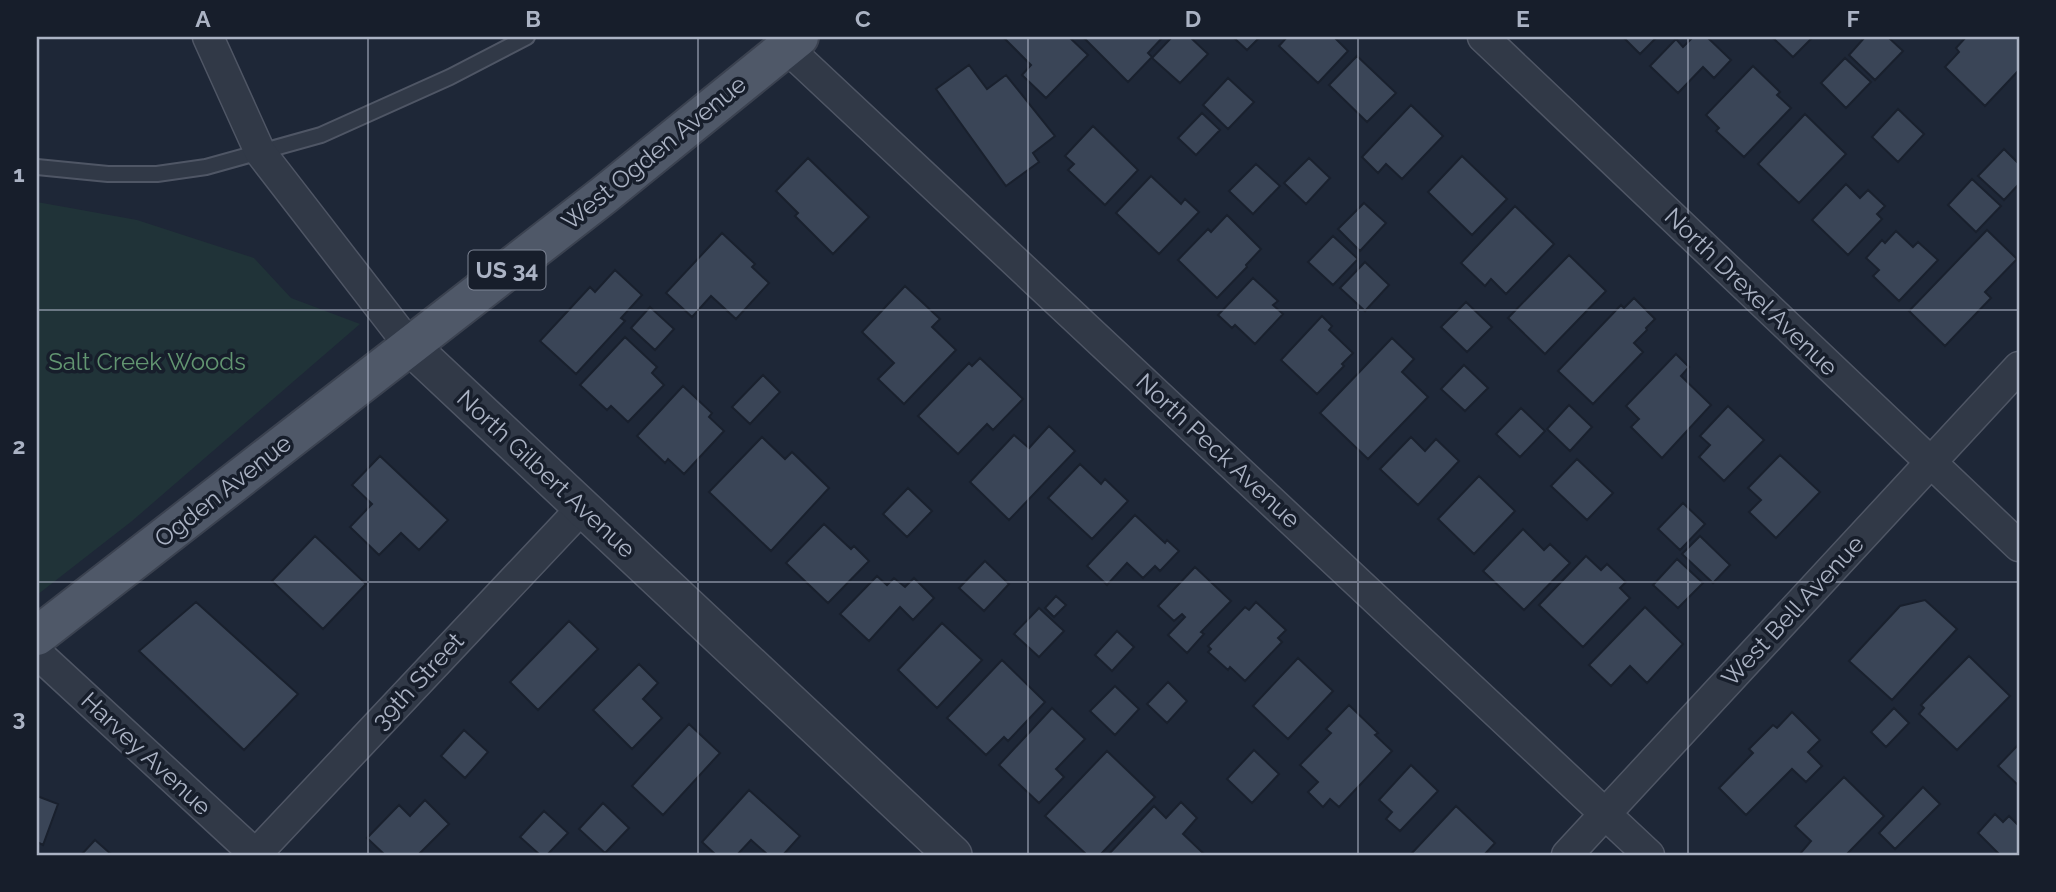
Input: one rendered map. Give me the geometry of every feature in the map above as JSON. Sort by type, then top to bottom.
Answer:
[{"type":"main road","name":"West Ogden Avenue","points":[[410,346],[604,195],[793,42]]},
{"type":"main road","name":"Ogden Avenue","points":[[37,636],[410,346]]},
{"type":"street","name":"North Gilbert Avenue","points":[[208,37],[260,152],[410,346],[953,855]]},
{"type":"street","name":"North Drexel Avenue","points":[[1483,37],[2019,546]]},
{"type":"street","name":"North Peck Avenue","points":[[793,42],[1649,855]]},
{"type":"street","name":"West Bell Avenue","points":[[1567,855],[2019,367]]},
{"type":"street","name":"39th Street","points":[[256,855],[582,508]]},
{"type":"street","name":"Harvey Avenue","points":[[37,653],[256,855]]},
{"type":"lane","points":[[37,167],[108,174],[158,173],[206,167],[333,130],[450,77],[527,37]]},
{"type":"green space","name":"Salt Creek Woods","points":[[37,202],[137,220],[254,258],[291,298],[360,324],[132,521],[37,595]]},
{"type":"building","points":[[1069,37],[1088,55],[1046,98],[1022,75],[1031,65],[1005,39]]},
{"type":"building","points":[[1083,37],[1163,37],[1148,53],[1152,57],[1128,82]]},
{"type":"building","points":[[1172,37],[1190,37],[1208,54],[1180,83],[1152,58]]},
{"type":"building","points":[[1233,37],[1260,37],[1247,50]]},
{"type":"building","points":[[1287,37],[1334,37],[1348,51],[1318,83],[1279,46]]},
{"type":"building","points":[[1623,37],[1657,37],[1640,54]]},
{"type":"building","points":[[1693,37],[1707,37],[1731,60],[1714,78],[1703,67],[1678,93],[1650,66],[1676,39],[1683,47]]},
{"type":"building","points":[[1772,37],[1813,37],[1793,57]]},
{"type":"building","points":[[1865,37],[1888,37],[1903,51],[1875,80],[1849,55]]},
{"type":"building","points":[[1966,37],[2019,37],[2019,70],[1985,106],[1945,67],[1959,52],[1956,48]]},
{"type":"building","points":[[1357,56],[1396,93],[1367,122],[1329,85]]},
{"type":"building","points":[[1845,58],[1871,82],[1846,108],[1821,83]]},
{"type":"building","points":[[969,65],[987,89],[1006,75],[1055,136],[1033,153],[1039,162],[1006,186],[936,89]]},
{"type":"building","points":[[1753,66],[1780,92],[1777,95],[1791,108],[1744,157],[1716,131],[1719,128],[1706,115]]},
{"type":"building","points":[[1228,78],[1254,102],[1228,129],[1203,105]]},
{"type":"building","points":[[1411,105],[1443,136],[1402,179],[1386,164],[1378,173],[1362,157]]},
{"type":"building","points":[[1898,109],[1924,134],[1898,162],[1872,137]]},
{"type":"building","points":[[1202,113],[1220,130],[1196,155],[1178,138]]},
{"type":"building","points":[[1805,114],[1846,154],[1799,203],[1758,164]]},
{"type":"building","points":[[1093,126],[1138,170],[1105,205],[1068,170],[1074,164],[1065,156]]},
{"type":"building","points":[[2004,149],[2019,164],[2019,184],[2004,200],[1978,176]]},
{"type":"building","points":[[1462,156],[1507,199],[1472,235],[1428,192]]},
{"type":"building","points":[[808,158],[869,217],[833,254],[795,216],[798,213],[776,191]]},
{"type":"building","points":[[1309,158],[1330,178],[1306,204],[1284,183]]},
{"type":"building","points":[[1256,164],[1280,186],[1253,214],[1229,191]]},
{"type":"building","points":[[1151,176],[1181,204],[1185,199],[1199,212],[1159,254],[1116,213]]},
{"type":"building","points":[[1972,179],[2001,206],[1976,232],[1948,205]]},
{"type":"building","points":[[1846,184],[1860,198],[1868,190],[1885,206],[1877,214],[1882,219],[1848,255],[1812,220]]},
{"type":"building","points":[[1364,203],[1386,223],[1360,251],[1338,229]]},
{"type":"building","points":[[1515,206],[1554,244],[1506,294],[1491,279],[1485,286],[1461,263]]},
{"type":"building","points":[[1227,215],[1261,249],[1217,298],[1178,260],[1208,229],[1211,232]]},
{"type":"building","points":[[1987,230],[2017,259],[1985,292],[1991,298],[1945,346],[1909,311]]},
{"type":"building","points":[[1896,231],[1913,247],[1918,242],[1938,260],[1899,301],[1873,276],[1879,270],[1866,258],[1882,240],[1885,243]]},
{"type":"building","points":[[722,233],[755,264],[752,267],[769,283],[736,319],[711,296],[692,317],[666,293]]},
{"type":"building","points":[[1333,236],[1358,259],[1333,285],[1308,262]]},
{"type":"building","points":[[1569,255],[1606,291],[1545,354],[1508,318]]},
{"type":"building","points":[[1365,262],[1389,285],[1365,311],[1340,288]]},
{"type":"building","points":[[615,270],[642,295],[621,318],[625,321],[576,374],[540,341],[590,287],[595,292]]},
{"type":"building","points":[[1253,278],[1278,301],[1273,305],[1283,314],[1255,344],[1235,325],[1232,328],[1218,315]]},
{"type":"building","points":[[905,286],[940,319],[932,327],[956,350],[904,404],[878,379],[894,363],[862,332]]},
{"type":"building","points":[[1634,298],[1655,319],[1634,343],[1643,352],[1593,404],[1558,371],[1621,305],[1624,308]]},
{"type":"building","points":[[1466,302],[1492,327],[1467,352],[1441,327]]},
{"type":"building","points":[[650,307],[674,329],[655,350],[631,328]]},
{"type":"building","points":[[1322,316],[1332,326],[1329,330],[1353,353],[1317,394],[1281,360]]},
{"type":"building","points":[[625,337],[657,367],[652,373],[664,385],[628,422],[611,406],[607,410],[580,385]]},
{"type":"building","points":[[1392,338],[1414,359],[1402,372],[1428,397],[1368,459],[1320,413]]},
{"type":"building","points":[[1676,354],[1689,367],[1681,376],[1711,405],[1662,458],[1631,427],[1639,419],[1626,406]]},
{"type":"building","points":[[980,358],[1023,399],[993,430],[987,424],[958,454],[918,416],[969,363],[972,366]]},
{"type":"building","points":[[1464,365],[1488,388],[1465,411],[1441,389]]},
{"type":"building","points":[[763,375],[780,392],[750,424],[732,407]]},
{"type":"building","points":[[683,386],[712,413],[709,417],[724,431],[684,474],[668,459],[665,463],[637,436]]},
{"type":"building","points":[[1569,405],[1592,427],[1570,451],[1547,429]]},
{"type":"building","points":[[1728,406],[1764,440],[1724,481],[1699,457],[1710,445],[1700,436]]},
{"type":"building","points":[[1521,408],[1545,431],[1520,457],[1496,434]]},
{"type":"building","points":[[1049,426],[1075,451],[1009,520],[970,482],[1014,435],[1029,448]]},
{"type":"building","points":[[762,437],[785,459],[792,452],[829,488],[771,551],[709,492]]},
{"type":"building","points":[[1411,437],[1425,451],[1436,439],[1459,461],[1418,505],[1380,469]]},
{"type":"building","points":[[1780,455],[1820,492],[1776,538],[1749,512],[1761,500],[1748,488]]},
{"type":"building","points":[[380,456],[448,520],[419,550],[401,533],[379,555],[350,527],[372,504],[352,485]]},
{"type":"building","points":[[1577,459],[1613,493],[1587,520],[1551,486]]},
{"type":"building","points":[[1080,464],[1101,484],[1105,479],[1128,501],[1092,539],[1048,498]]},
{"type":"building","points":[[1479,476],[1515,511],[1474,554],[1438,519]]},
{"type":"building","points":[[908,488],[932,511],[907,537],[883,514]]},
{"type":"building","points":[[1683,503],[1705,524],[1680,550],[1658,529]]},
{"type":"building","points":[[1135,515],[1165,543],[1167,540],[1179,551],[1160,571],[1155,566],[1143,578],[1127,563],[1107,585],[1087,566]]},
{"type":"building","points":[[824,524],[851,549],[854,546],[869,561],[828,603],[786,563]]},
{"type":"building","points":[[1523,529],[1544,550],[1550,544],[1570,563],[1524,610],[1483,571]]},
{"type":"building","points":[[315,536],[366,584],[323,629],[272,581]]},
{"type":"building","points":[[1700,536],[1730,565],[1713,583],[1682,554]]},
{"type":"building","points":[[1586,556],[1601,570],[1607,564],[1626,582],[1620,588],[1630,598],[1583,647],[1539,605]]},
{"type":"building","points":[[1677,559],[1703,583],[1678,608],[1653,585]]},
{"type":"building","points":[[985,561],[1009,584],[984,611],[959,588]]},
{"type":"building","points":[[1195,567],[1231,601],[1201,632],[1204,634],[1187,653],[1168,635],[1185,617],[1182,614],[1174,621],[1158,606]]},
{"type":"building","points":[[877,576],[887,585],[894,578],[905,587],[914,578],[934,598],[913,620],[900,607],[869,641],[840,614]]},
{"type":"building","points":[[1056,596],[1066,605],[1054,617],[1045,608]]},
{"type":"building","points":[[1925,600],[1957,629],[1892,700],[1849,661],[1900,606]]},
{"type":"building","points":[[196,602],[298,694],[244,750],[139,651]]},
{"type":"building","points":[[1256,602],[1286,630],[1278,638],[1282,642],[1245,681],[1208,652],[1211,649],[1208,646],[1245,607],[1249,610]]},
{"type":"building","points":[[1645,607],[1683,644],[1647,683],[1630,666],[1611,686],[1589,665]]},
{"type":"building","points":[[1039,608],[1064,631],[1039,657],[1014,634]]},
{"type":"building","points":[[569,621],[598,649],[538,710],[510,682]]},
{"type":"building","points":[[942,623],[982,660],[937,708],[898,670]]},
{"type":"building","points":[[1117,631],[1134,647],[1112,671],[1095,655]]},
{"type":"building","points":[[1969,656],[2010,696],[1957,750],[1919,714],[1924,708],[1921,705]]},
{"type":"building","points":[[1298,658],[1333,691],[1288,739],[1253,706]]},
{"type":"building","points":[[1002,660],[1045,702],[1008,741],[1004,737],[986,755],[947,718]]},
{"type":"building","points":[[639,664],[658,683],[643,699],[662,718],[632,749],[593,710]]},
{"type":"building","points":[[1168,682],[1187,701],[1167,723],[1147,704]]},
{"type":"building","points":[[1115,686],[1139,709],[1115,735],[1090,711]]},
{"type":"building","points":[[1349,705],[1392,751],[1339,807],[1330,799],[1323,807],[1308,792],[1318,782],[1300,765],[1331,733],[1326,729]]},
{"type":"building","points":[[1052,708],[1085,739],[1056,769],[1064,777],[1039,803],[999,765]]},
{"type":"building","points":[[1894,708],[1909,723],[1886,747],[1871,732]]},
{"type":"building","points":[[1792,712],[1820,740],[1808,752],[1822,766],[1806,782],[1792,769],[1746,815],[1719,788],[1753,753],[1749,749],[1773,725],[1777,728]]},
{"type":"building","points":[[689,724],[720,753],[663,815],[632,786]]},
{"type":"building","points":[[464,730],[488,752],[465,778],[441,756]]},
{"type":"building","points":[[2019,744],[2019,786],[1998,766]]},
{"type":"building","points":[[1254,750],[1279,774],[1252,803],[1227,779]]},
{"type":"building","points":[[1107,751],[1155,797],[1100,855],[1087,855],[1045,816]]},
{"type":"building","points":[[1411,765],[1438,791],[1400,831],[1386,819],[1392,812],[1379,800]]},
{"type":"building","points":[[1844,777],[1884,816],[1846,855],[1799,855],[1811,841],[1795,826]]},
{"type":"building","points":[[1923,787],[1940,804],[1895,849],[1879,833]]},
{"type":"building","points":[[749,790],[800,836],[783,855],[768,855],[751,840],[737,855],[716,855],[702,842]]},
{"type":"building","points":[[37,796],[58,804],[43,845],[37,842]]},
{"type":"building","points":[[425,800],[449,824],[418,855],[385,855],[367,838],[399,805],[410,816]]},
{"type":"building","points":[[1181,802],[1197,818],[1183,834],[1204,854],[1108,855],[1154,806],[1166,818]]},
{"type":"building","points":[[603,803],[629,828],[605,853],[579,829]]},
{"type":"building","points":[[1456,806],[1495,843],[1484,855],[1414,855],[1412,853]]},
{"type":"building","points":[[544,811],[568,833],[547,855],[540,855],[520,837]]},
{"type":"building","points":[[1995,814],[2003,822],[2009,816],[2019,826],[2017,855],[2000,855],[1978,833]]},
{"type":"building","points":[[95,840],[112,855],[81,855]]}]
